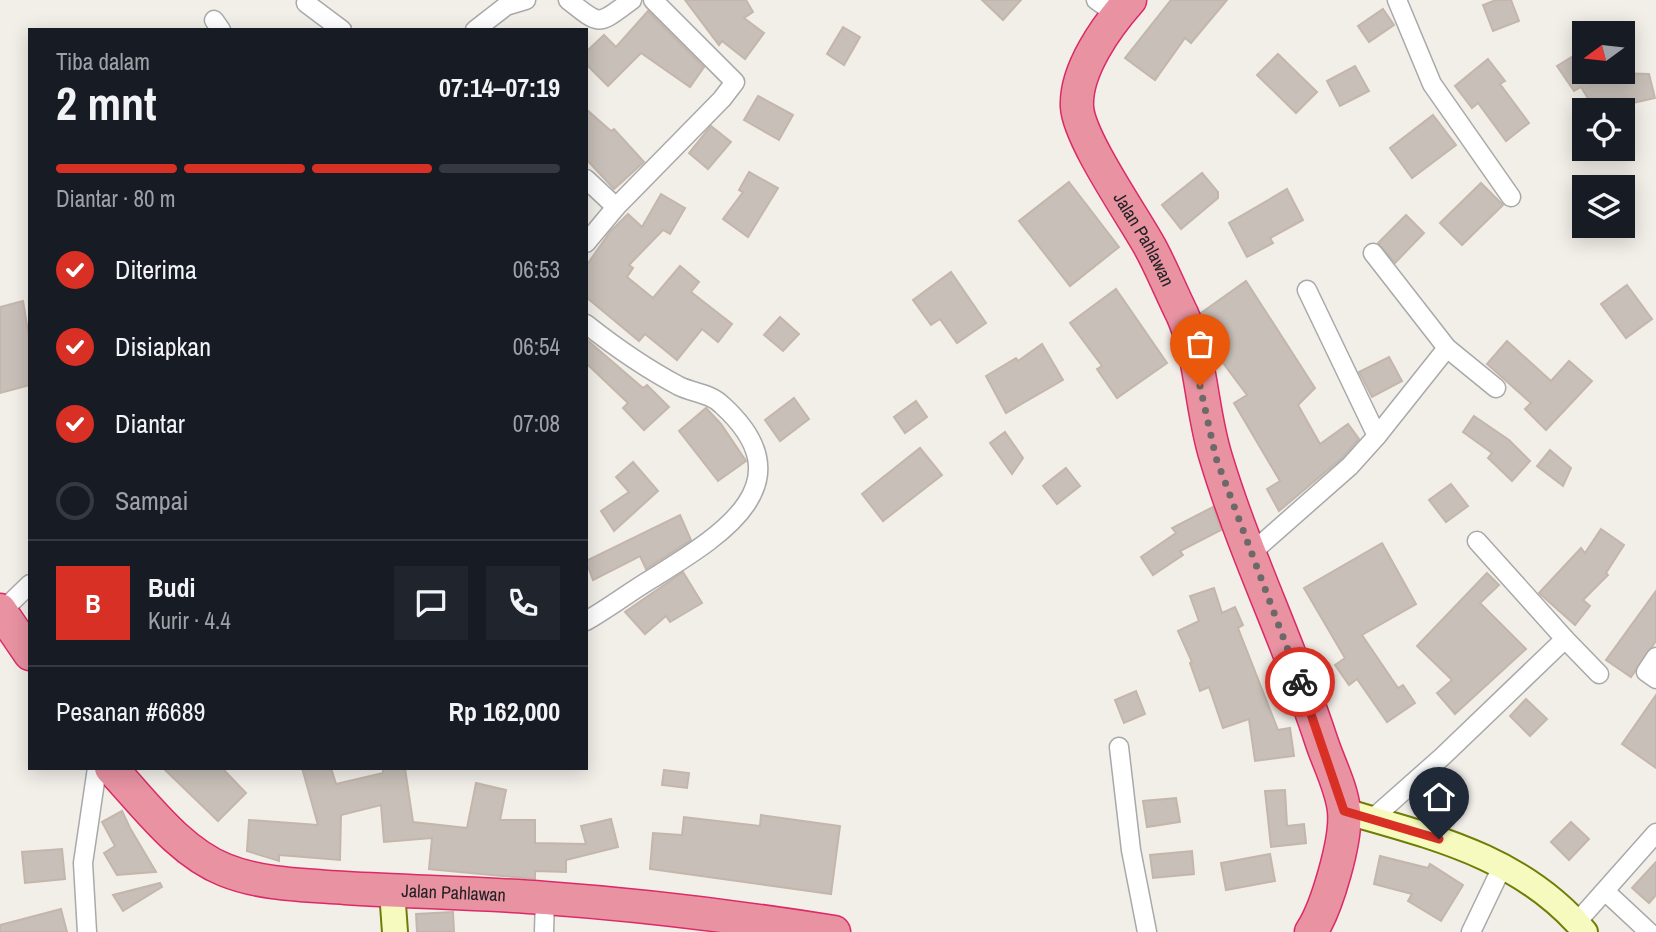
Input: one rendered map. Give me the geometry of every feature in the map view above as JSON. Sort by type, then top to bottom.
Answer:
[{"type":"highway","name":"Jalan Pahlawan","points":[[1114,5],[1081,84],[1078,113],[1103,169],[1154,255],[1184,318],[1216,458],[1249,555],[1311,709],[1358,815],[1336,867],[1317,923],[1311,932]]},
{"type":"highway","points":[[0,612],[28,651]]},
{"type":"highway","name":"Jalan Pahlawan","points":[[113,770],[175,835],[223,869],[249,877],[301,885],[545,898],[741,917],[834,932]]},
{"type":"street","points":[[477,28],[507,3],[526,0]]},
{"type":"street","points":[[568,0],[594,21],[603,21],[632,0]]},
{"type":"street","points":[[588,241],[616,207],[722,99],[735,82],[653,0]]},
{"type":"street","points":[[1398,0],[1432,84],[1511,197]]},
{"type":"street","points":[[306,3],[339,28]]},
{"type":"street","points":[[588,181],[616,207]]},
{"type":"street","points":[[1373,253],[1447,348],[1496,388]]},
{"type":"street","points":[[1307,290],[1377,436]]},
{"type":"street","points":[[588,326],[608,342],[681,387],[703,393],[722,404],[753,442],[759,454],[760,469],[756,486],[743,508],[718,536],[588,620]]},
{"type":"street","points":[[1249,555],[1350,466],[1447,348]]},
{"type":"street","points":[[1477,541],[1599,674]]},
{"type":"street","points":[[0,612],[28,586]]},
{"type":"street","points":[[1358,815],[1443,757],[1565,639]]},
{"type":"street","points":[[1656,657],[1646,672],[1656,679]]},
{"type":"street","points":[[1119,747],[1131,850],[1147,932]]},
{"type":"street","points":[[87,932],[83,863],[97,770]]},
{"type":"street","points":[[1358,815],[1462,845],[1503,865],[1548,896],[1581,927],[1606,892],[1656,833]]},
{"type":"street","points":[[1471,932],[1503,865]]},
{"type":"street","points":[[392,891],[395,932]]},
{"type":"street","points":[[1606,892],[1648,932]]},
{"type":"street","points":[[544,932],[545,898]]},
{"type":"building","points":[[685,0],[746,0],[753,12],[744,18],[764,33],[745,59],[722,41],[719,45]]},
{"type":"building","points":[[982,0],[1021,0],[1003,20]]},
{"type":"building","points":[[1171,0],[1227,0],[1191,43],[1185,38],[1155,80],[1125,58]]},
{"type":"building","points":[[1496,0],[1511,0],[1519,21],[1493,31],[1483,5]]},
{"type":"building","points":[[1383,9],[1394,25],[1369,42],[1358,26]]},
{"type":"building","points":[[648,11],[704,67],[690,87],[641,53],[608,86],[588,66],[588,50],[604,35],[616,47]]},
{"type":"building","points":[[843,27],[860,37],[844,65],[827,54]]},
{"type":"building","points":[[1278,54],[1317,92],[1296,113],[1257,75]]},
{"type":"building","points":[[1572,57],[1572,84],[1635,84],[1635,74],[1649,74],[1655,98],[1635,103],[1635,98],[1588,98],[1581,87],[1574,91],[1557,66]]},
{"type":"building","points":[[1488,59],[1505,81],[1500,84],[1529,123],[1506,141],[1478,103],[1472,108],[1455,86]]},
{"type":"building","points":[[1355,66],[1369,91],[1340,106],[1327,81]]},
{"type":"building","points":[[758,96],[793,115],[779,140],[744,120]]},
{"type":"building","points":[[588,111],[611,131],[614,129],[644,162],[614,189],[588,161]]},
{"type":"building","points":[[1433,115],[1456,145],[1412,178],[1390,148]]},
{"type":"building","points":[[711,126],[731,142],[708,169],[689,153]]},
{"type":"building","points":[[749,172],[778,188],[748,237],[723,219],[743,192],[739,190]]},
{"type":"building","points":[[1202,173],[1218,192],[1218,198],[1181,229],[1162,205]]},
{"type":"building","points":[[1069,182],[1119,247],[1070,286],[1019,221]]},
{"type":"building","points":[[1481,183],[1503,205],[1462,245],[1440,223]]},
{"type":"building","points":[[1287,189],[1303,220],[1270,238],[1273,243],[1247,257],[1229,223]]},
{"type":"building","points":[[661,194],[685,208],[670,234],[663,230],[629,265],[633,268],[627,277],[653,298],[680,266],[699,282],[691,292],[732,324],[718,342],[702,329],[677,360],[645,334],[639,341],[588,299],[588,263],[610,232],[628,214],[642,227]]},
{"type":"building","points":[[1406,215],[1424,233],[1395,263],[1378,243]]},
{"type":"building","points":[[951,272],[986,323],[957,343],[940,319],[931,325],[913,300]]},
{"type":"building","points":[[1246,281],[1315,388],[1298,405],[1320,444],[1348,424],[1359,439],[1342,458],[1279,511],[1267,489],[1280,481],[1234,403],[1247,395],[1220,359],[1228,353],[1201,313]]},
{"type":"building","points":[[1627,285],[1652,319],[1626,338],[1601,304]]},
{"type":"building","points":[[1116,289],[1167,363],[1117,398],[1097,369],[1102,366],[1070,323]]},
{"type":"building","points":[[23,301],[28,331],[28,386],[0,393],[0,307]]},
{"type":"building","points":[[780,317],[799,334],[783,351],[764,335]]},
{"type":"building","points":[[588,341],[643,388],[647,385],[669,407],[644,430],[623,408],[628,403],[588,365]]},
{"type":"building","points":[[1507,341],[1551,381],[1569,361],[1592,381],[1546,430],[1525,409],[1531,403],[1487,364]]},
{"type":"building","points":[[1042,344],[1063,380],[1006,413],[986,376],[1016,358],[1018,361]]},
{"type":"building","points":[[1389,357],[1402,381],[1372,397],[1359,372]]},
{"type":"building","points":[[794,398],[809,419],[780,441],[765,420]]},
{"type":"building","points":[[916,401],[927,417],[905,433],[894,417]]},
{"type":"building","points":[[706,408],[721,424],[746,461],[718,481],[679,431]]},
{"type":"building","points":[[1474,416],[1509,440],[1530,461],[1512,481],[1488,458],[1492,453],[1463,432]]},
{"type":"building","points":[[1005,432],[1023,458],[1012,474],[990,443]]},
{"type":"building","points":[[920,448],[942,475],[883,521],[862,494]]},
{"type":"building","points":[[1550,450],[1571,468],[1563,486],[1537,466]]},
{"type":"building","points":[[633,462],[658,491],[614,531],[601,511],[629,492],[616,477]]},
{"type":"building","points":[[1066,468],[1080,486],[1057,504],[1043,486]]},
{"type":"building","points":[[1451,484],[1468,506],[1446,522],[1429,500]]},
{"type":"building","points":[[1213,507],[1221,530],[1180,551],[1183,555],[1153,575],[1141,557],[1176,533],[1172,528]]},
{"type":"building","points":[[680,515],[691,540],[646,569],[640,556],[593,580],[588,560]]},
{"type":"building","points":[[1601,529],[1624,545],[1606,573],[1608,575],[1583,600],[1590,606],[1575,625],[1539,593],[1581,548],[1585,553]]},
{"type":"building","points":[[1382,543],[1416,604],[1362,635],[1398,688],[1403,685],[1415,703],[1387,722],[1357,679],[1349,685],[1335,665],[1345,658],[1304,588]]},
{"type":"building","points":[[683,572],[702,603],[670,622],[666,616],[645,634],[625,612]]},
{"type":"building","points":[[1487,573],[1499,585],[1480,603],[1526,649],[1455,714],[1437,693],[1452,680],[1417,646]]},
{"type":"building","points":[[1214,588],[1222,613],[1235,607],[1243,625],[1238,628],[1278,730],[1290,728],[1294,756],[1255,761],[1249,719],[1223,728],[1209,687],[1200,691],[1190,663],[1192,662],[1178,631],[1199,621],[1190,596]]},
{"type":"building","points":[[1656,591],[1656,641],[1631,677],[1606,660]]},
{"type":"building","points":[[1136,691],[1145,714],[1124,723],[1115,700]]},
{"type":"building","points":[[1656,695],[1656,768],[1622,744]]},
{"type":"building","points":[[1526,699],[1547,719],[1530,736],[1510,716]]},
{"type":"building","points":[[165,770],[224,770],[246,793],[218,821]]},
{"type":"building","points":[[303,770],[332,770],[336,784],[383,773],[383,770],[405,770],[413,822],[467,828],[476,783],[506,790],[500,820],[535,820],[535,843],[586,844],[581,826],[611,819],[618,847],[566,860],[566,872],[535,871],[535,879],[429,869],[432,838],[384,842],[381,805],[341,815],[340,860],[279,855],[279,861],[247,851],[249,820],[318,825]]},
{"type":"building","points":[[664,770],[689,773],[687,788],[662,785]]},
{"type":"building","points":[[1285,790],[1287,826],[1304,824],[1306,843],[1271,847],[1265,791]]},
{"type":"building","points":[[1176,798],[1180,822],[1147,827],[1143,801]]},
{"type":"building","points":[[122,811],[156,872],[117,875],[104,853],[115,846],[102,822]]},
{"type":"building","points":[[761,815],[840,826],[831,894],[650,869],[653,833],[682,835],[684,817],[760,826]]},
{"type":"building","points":[[1571,822],[1589,839],[1569,860],[1551,842]]},
{"type":"building","points":[[62,849],[65,879],[25,883],[22,852]]},
{"type":"building","points":[[1192,851],[1194,874],[1153,878],[1150,855]]},
{"type":"building","points":[[1270,854],[1275,881],[1226,890],[1221,863]]},
{"type":"building","points":[[1380,856],[1428,868],[1430,864],[1463,885],[1441,921],[1408,901],[1412,894],[1374,884]]},
{"type":"building","points":[[1656,862],[1656,895],[1649,903],[1632,888]]},
{"type":"building","points":[[160,883],[162,887],[123,911],[113,895]]},
{"type":"building","points":[[61,909],[67,932],[0,932],[0,925]]},
{"type":"building","points":[[453,912],[454,932],[417,932],[416,914]]},
{"type":"way so far","points":[[1200,386],[1216,458],[1249,555],[1300,682]]},
{"type":"route","points":[[1300,682],[1344,811],[1439,839]]}]
